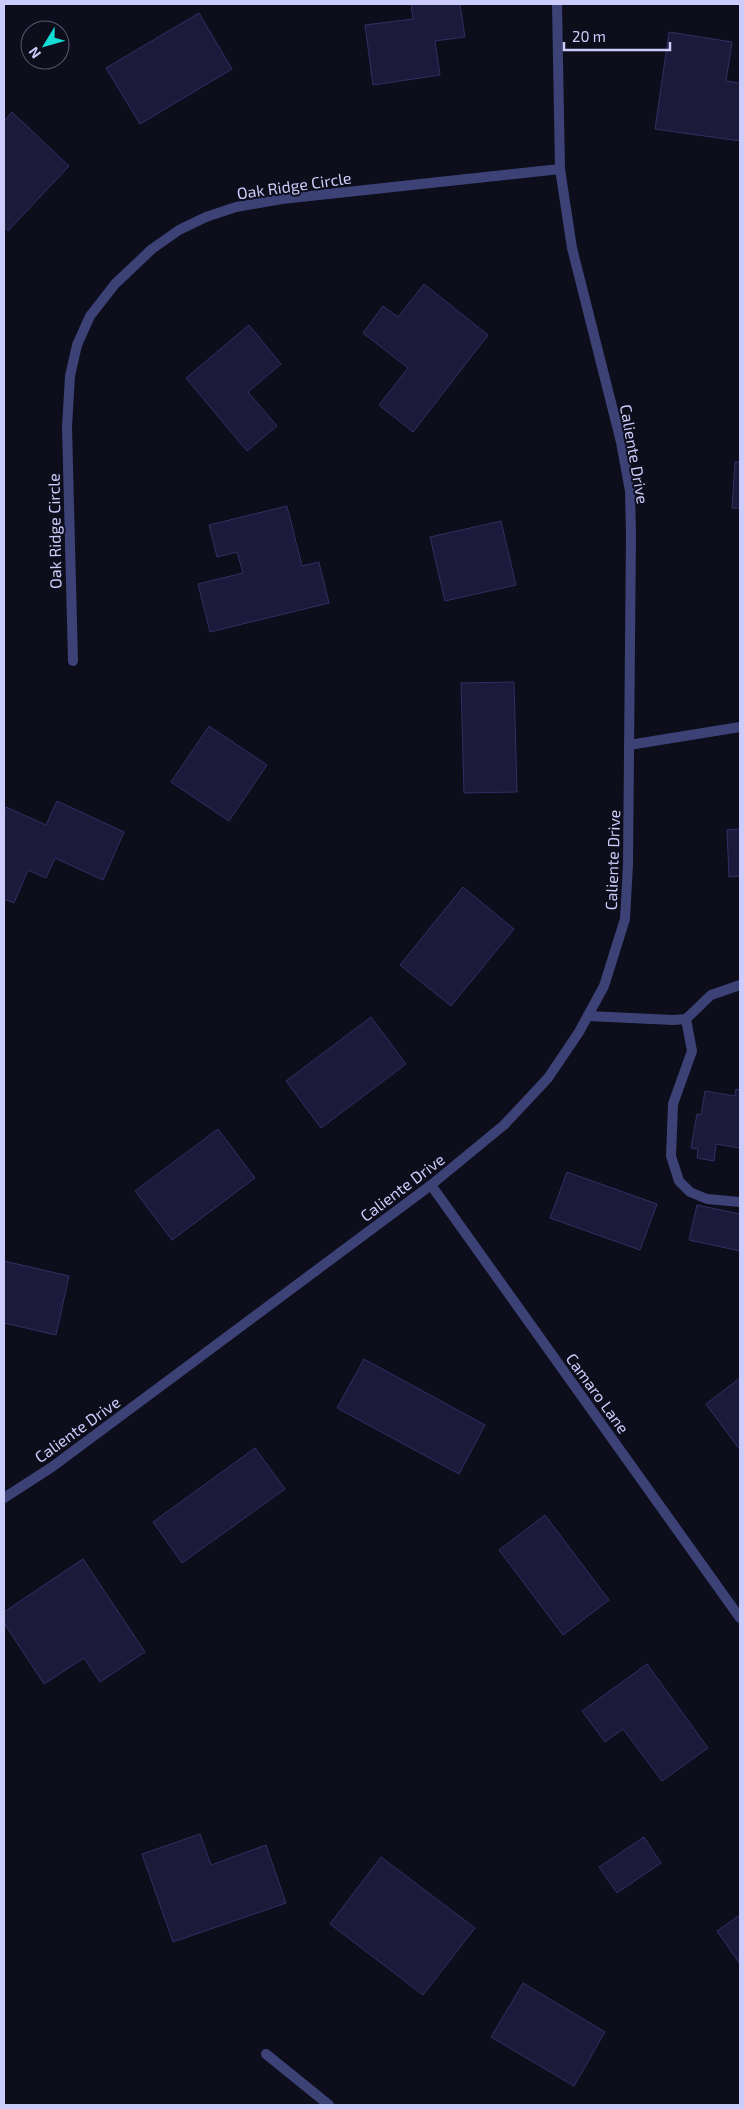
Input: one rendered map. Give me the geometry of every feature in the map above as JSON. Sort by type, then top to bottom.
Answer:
[{"type":"street","name":"Caliente Drive","points":[[4,1498],[52,1467],[432,1185],[504,1124],[548,1078],[579,1032],[604,986],[625,919],[628,864],[630,491],[621,442],[572,248],[560,169],[558,4]]},
{"type":"street","name":"Oak Ridge Circle","points":[[73,661],[67,427],[70,376],[77,345],[90,316],[115,284],[152,249],[179,230],[206,217],[236,207],[282,198],[560,169]]},
{"type":"street","points":[[629,745],[740,727]]},
{"type":"street","points":[[588,1016],[686,1019],[711,995],[740,985]]},
{"type":"street","points":[[686,1019],[692,1051],[673,1104],[671,1156],[679,1181],[690,1192],[708,1199],[740,1202]]},
{"type":"street","name":"Camaro Lane","points":[[432,1185],[740,1618]]},
{"type":"street","points":[[266,2054],[329,2105]]},
{"type":"building","points":[[411,4],[460,4],[465,37],[435,41],[440,75],[373,85],[365,25],[413,19]]},
{"type":"building","points":[[199,13],[232,69],[140,124],[106,68]]},
{"type":"building","points":[[669,32],[732,42],[726,81],[740,83],[740,141],[655,129]]},
{"type":"building","points":[[12,112],[69,166],[8,231],[4,226],[4,121]]},
{"type":"building","points":[[424,284],[488,335],[413,432],[379,405],[408,368],[363,333],[383,306],[398,317]]},
{"type":"building","points":[[249,325],[281,364],[248,392],[277,426],[247,451],[186,378]]},
{"type":"building","points":[[735,462],[740,462],[740,508],[732,508]]},
{"type":"building","points":[[287,506],[302,566],[319,562],[329,603],[210,632],[198,584],[243,573],[237,552],[217,557],[209,525]]},
{"type":"building","points":[[501,521],[516,585],[445,601],[430,537]]},
{"type":"building","points":[[514,682],[517,792],[464,793],[461,683]]},
{"type":"building","points":[[209,726],[267,765],[229,821],[171,782]]},
{"type":"building","points":[[57,801],[124,832],[103,880],[55,858],[46,878],[28,870],[14,903],[4,899],[4,811],[6,807],[46,825]]},
{"type":"building","points":[[740,829],[740,876],[729,877],[727,830]]},
{"type":"building","points":[[463,887],[514,929],[451,1006],[400,965]]},
{"type":"building","points":[[371,1017],[406,1064],[321,1128],[286,1081]]},
{"type":"building","points":[[736,1089],[740,1090],[740,1148],[716,1144],[714,1161],[697,1158],[698,1149],[691,1148],[697,1114],[701,1115],[705,1091],[735,1096]]},
{"type":"building","points":[[218,1129],[255,1178],[172,1240],[135,1191]]},
{"type":"building","points":[[567,1172],[657,1204],[640,1250],[550,1218]]},
{"type":"building","points":[[697,1205],[740,1214],[740,1251],[689,1240]]},
{"type":"building","points":[[4,1261],[69,1276],[56,1335],[4,1323]]},
{"type":"building","points":[[364,1359],[485,1425],[459,1474],[337,1408]]},
{"type":"building","points":[[740,1378],[740,1450],[706,1404]]},
{"type":"building","points":[[255,1448],[285,1489],[182,1563],[153,1522]]},
{"type":"building","points":[[545,1515],[609,1600],[563,1635],[499,1550]]},
{"type":"building","points":[[83,1559],[145,1652],[100,1682],[84,1658],[44,1684],[4,1623],[4,1612]]},
{"type":"building","points":[[647,1664],[708,1748],[662,1781],[623,1729],[605,1742],[582,1711]]},
{"type":"building","points":[[200,1834],[211,1865],[266,1845],[286,1903],[173,1942],[142,1854]]},
{"type":"building","points":[[644,1837],[661,1863],[617,1893],[599,1867]]},
{"type":"building","points":[[381,1857],[475,1928],[423,1995],[330,1924]]},
{"type":"building","points":[[740,1915],[740,1964],[717,1931]]},
{"type":"building","points":[[523,1983],[605,2032],[574,2086],[491,2037]]}]
